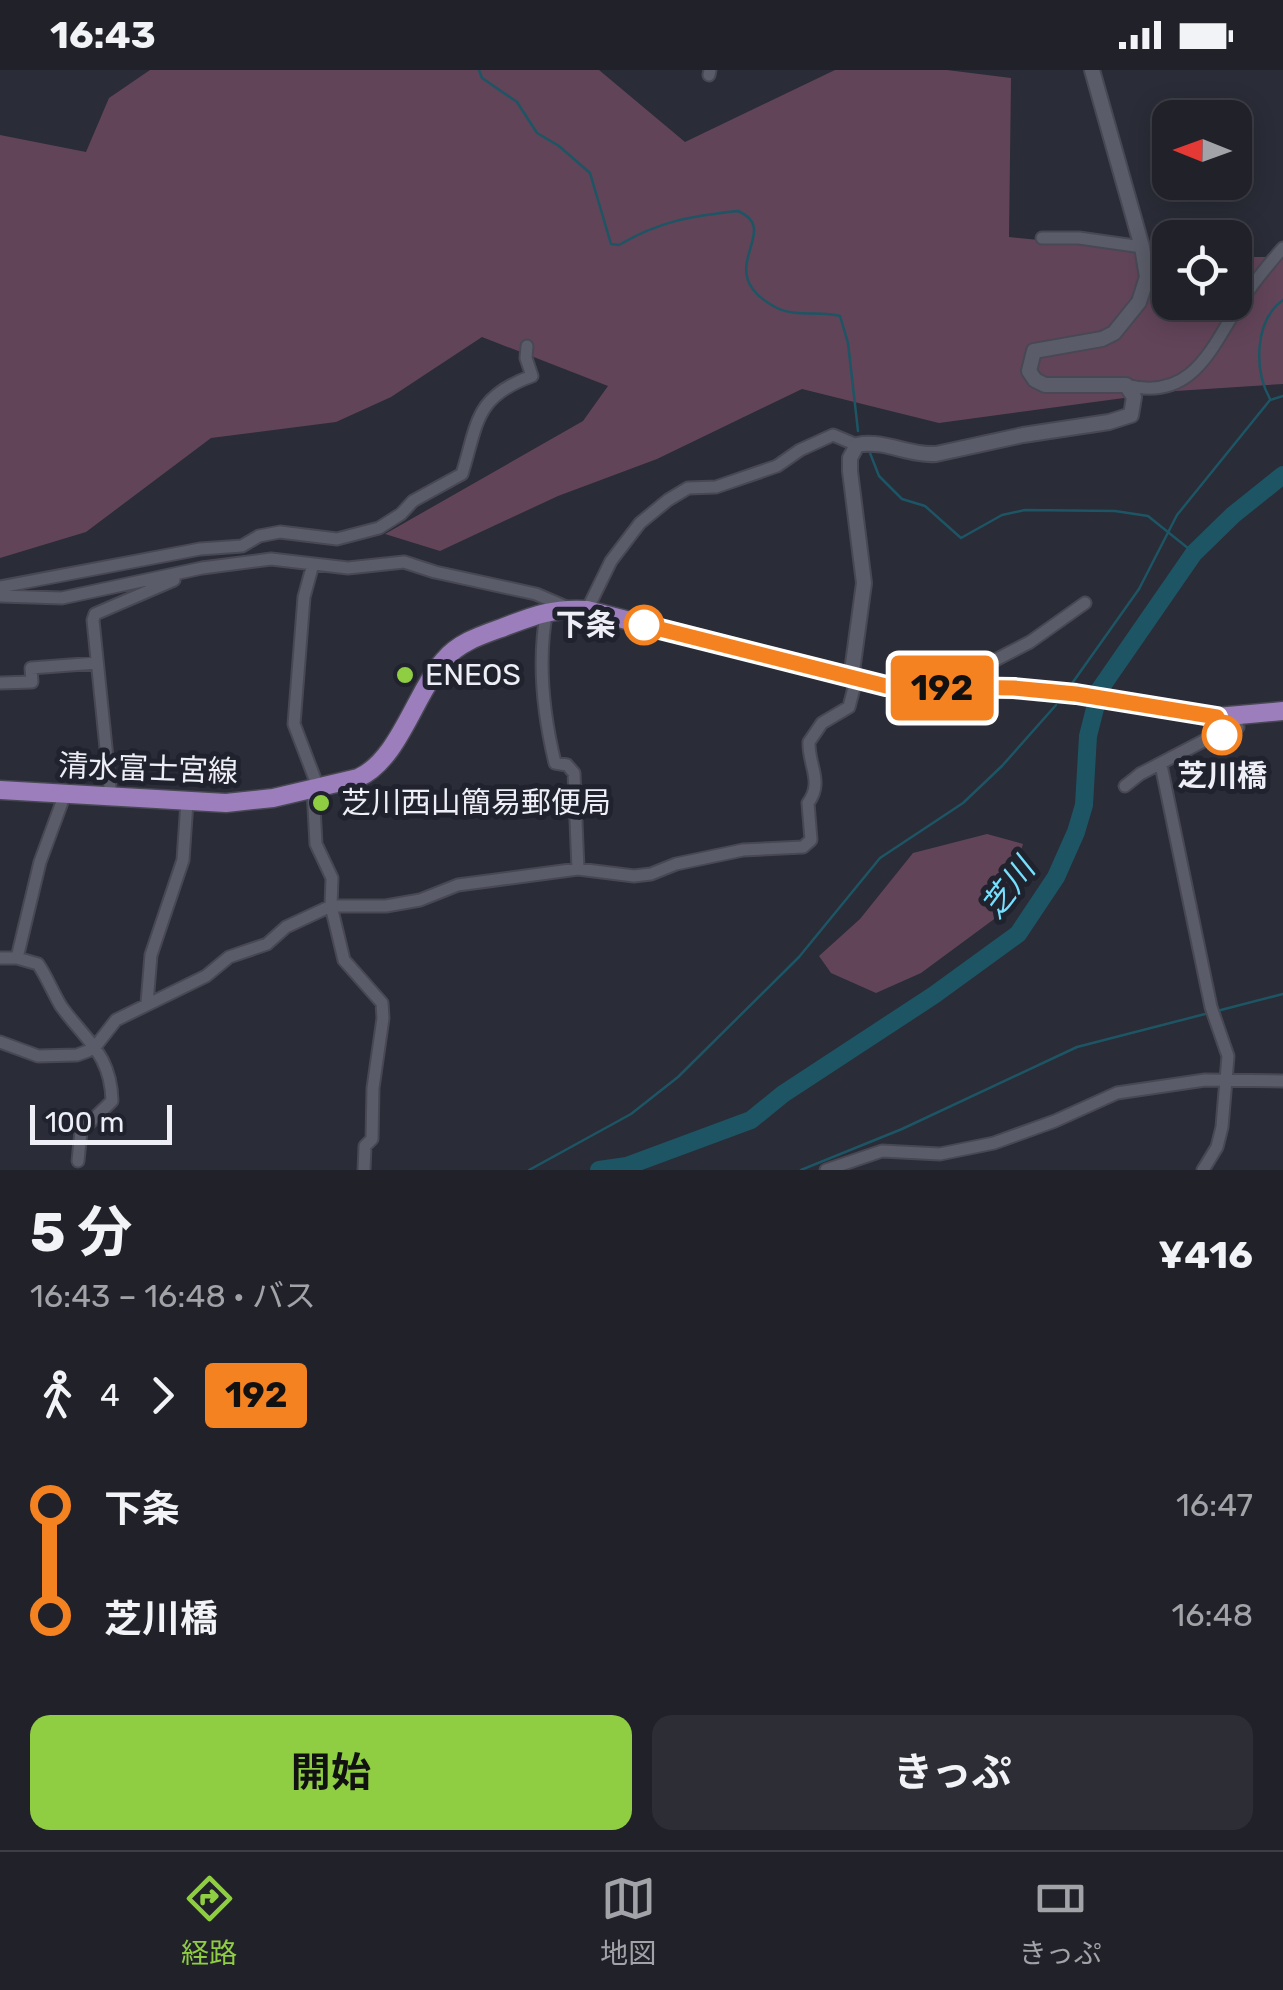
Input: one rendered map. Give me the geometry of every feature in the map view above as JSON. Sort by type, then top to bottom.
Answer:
[{"type":"main road","name":"清水富士宮線","points":[[0,790],[186,802],[250,802],[358,778],[378,765],[442,662],[464,643],[547,610],[578,610],[886,686],[1076,694],[1217,717],[1283,711]]},
{"type":"street","points":[[1092,70],[1147,277],[1144,291],[1125,323],[1102,339],[1034,352],[1029,371],[1035,380],[1045,385],[1126,385],[1144,390],[1164,389],[1180,382],[1212,352],[1263,269],[1283,248]]},
{"type":"street","points":[[1042,238],[1142,247]]},
{"type":"street","points":[[0,587],[200,549],[242,546],[259,536],[280,532],[337,539],[379,528],[401,514],[412,500],[462,474],[472,430],[483,408],[509,385],[532,376],[527,346]]},
{"type":"street","points":[[0,596],[62,598],[192,571],[272,560],[348,568],[404,562],[536,594],[578,610],[640,522],[688,488],[716,487],[777,466],[833,435],[857,445],[870,442],[923,455],[1110,422],[1131,415],[1134,397],[1126,385]]},
{"type":"street","points":[[0,1042],[38,1056],[77,1054],[96,1047],[116,1020],[206,976],[229,956],[267,944],[286,928],[330,906],[386,906],[420,900],[458,886],[578,869],[634,876],[744,850],[803,847],[811,840],[808,803],[816,794],[809,742],[822,723],[849,706],[864,605],[850,470],[850,458],[857,445]]},
{"type":"street","points":[[313,564],[304,597],[294,724],[315,788],[316,844],[332,878],[330,906],[344,960],[382,1003],[372,1139],[364,1146],[364,1170]]},
{"type":"street","points":[[112,797],[95,614],[192,571]]},
{"type":"street","points":[[972,688],[974,671],[1030,642],[1085,603]]},
{"type":"street","points":[[547,610],[540,654],[548,735],[555,762],[574,772],[578,869]]},
{"type":"street","points":[[0,683],[32,682],[31,668],[97,663]]},
{"type":"street","points":[[1214,736],[1217,717]]},
{"type":"street","points":[[1125,786],[1140,774],[1238,727]]},
{"type":"street","points":[[1161,765],[1213,1012],[1228,1056],[1217,1146],[1204,1170]]},
{"type":"street","points":[[18,958],[40,862],[65,794]]},
{"type":"street","points":[[147,1003],[152,955],[184,860],[186,802]]},
{"type":"street","points":[[0,958],[38,964],[60,1003],[96,1047],[112,1078],[112,1101],[81,1130],[78,1161]]},
{"type":"street","points":[[826,1170],[882,1151],[962,1151],[1026,1132],[1118,1093],[1227,1078],[1283,1081]]},
{"type":"shaded area","points":[[150,70],[599,70],[685,142],[835,70],[947,70],[1011,78],[1009,237],[1152,251],[1152,320],[1252,320],[1252,257],[1283,257],[1283,384],[1176,391],[939,423],[802,389],[657,459],[558,496],[440,551],[385,534],[583,421],[608,386],[482,337],[391,397],[336,422],[211,438],[86,532],[0,558],[0,135],[86,152],[109,98]]},
{"type":"shaded area","points":[[987,834],[1023,844],[1001,914],[921,973],[876,993],[831,973],[819,956],[860,919],[913,853]]},
{"type":"waterway","points":[[479,70],[482,78],[517,102],[537,133],[590,173],[611,244],[619,245],[648,230],[691,218],[738,211],[750,219],[754,230],[746,267],[748,280],[757,294],[784,311],[840,316],[848,343],[858,431]]},
{"type":"waterway","points":[[1270,399],[1261,374],[1260,346],[1266,320],[1283,300]]},
{"type":"waterway","points":[[1073,682],[1139,589],[1177,515],[1270,400],[1283,396]]},
{"type":"waterway","points":[[870,453],[879,476],[902,499],[925,506],[961,538],[1002,515],[1025,510],[1115,511],[1148,516],[1194,553]]},
{"type":"waterway","name":"芝川","points":[[599,1170],[627,1166],[751,1120],[783,1094],[934,995],[1018,934],[1056,877],[1076,832],[1084,805],[1088,736],[1100,689],[1194,553],[1283,475]]},
{"type":"waterway","points":[[529,1170],[631,1114],[678,1077],[799,957],[880,858],[963,803],[1056,705]]},
{"type":"waterway","points":[[1217,1011],[1283,994]]},
{"type":"waterway","points":[[801,1170],[902,1129],[1077,1047],[1209,1013]]},
{"type":"bus line","name":"192","points":[[644,625],[886,686],[1014,688],[1217,717],[1214,736],[1222,735]]},
{"type":"place","name":"下条","points":[[644,625]]},
{"type":"place","name":"ENEOS","points":[[405,675]]},
{"type":"place","name":"芝川橋","points":[[1222,735]]},
{"type":"place","name":"芝川西山簡易郵便局","points":[[321,803]]}]
